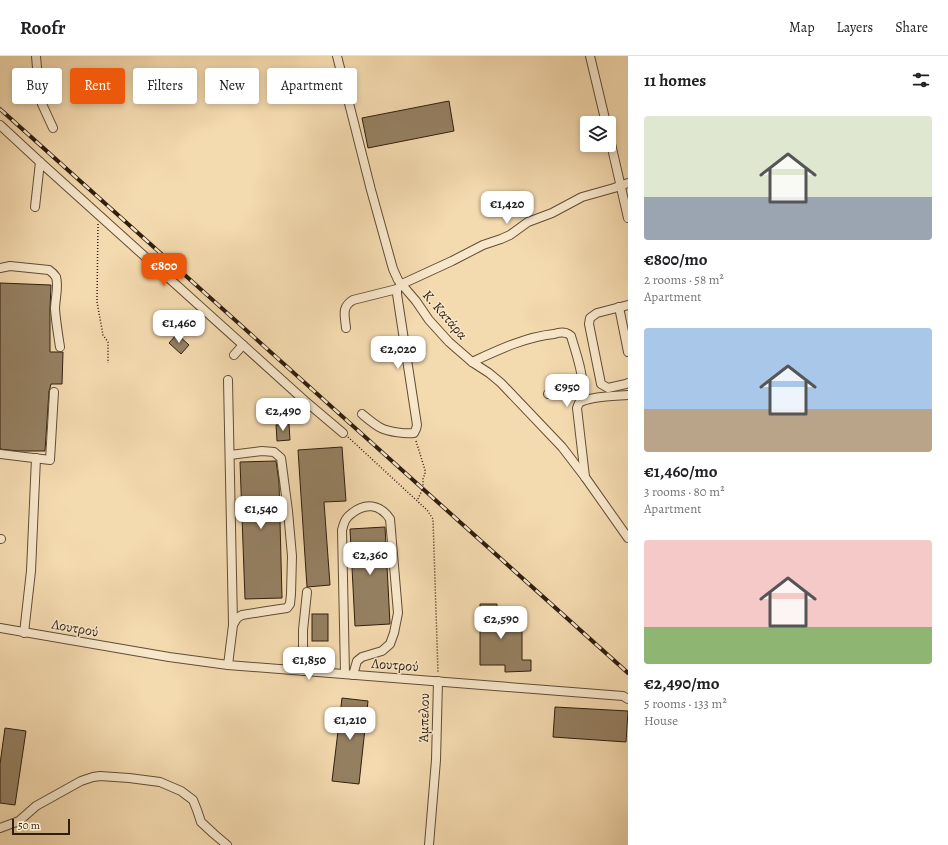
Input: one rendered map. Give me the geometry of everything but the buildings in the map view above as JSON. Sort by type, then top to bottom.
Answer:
[{"type":"street","points":[[36,56],[42,104],[53,128]]},
{"type":"street","name":"Κ. Κατάρα","points":[[337,56],[371,190],[399,287],[416,301],[429,320],[449,342],[511,392],[562,447],[628,538]]},
{"type":"street","points":[[590,56],[604,116]]},
{"type":"street","points":[[0,125],[304,400],[343,433]]},
{"type":"street","points":[[614,152],[624,184],[628,218]]},
{"type":"street","points":[[35,207],[40,162]]},
{"type":"street","points":[[346,328],[344,309],[352,300],[399,287],[484,245],[510,235],[528,222],[552,213],[582,197],[624,184]]},
{"type":"street","points":[[0,268],[10,266],[49,270],[53,273],[56,278],[57,285],[56,321],[60,347]]},
{"type":"street","points":[[362,414],[382,428],[402,433],[414,433],[416,429],[417,425],[401,326],[399,287]]},
{"type":"street","points":[[628,305],[597,313],[590,318],[589,324],[601,384],[608,388],[628,383]]},
{"type":"street","points":[[620,307],[628,352]]},
{"type":"street","points":[[472,362],[527,340],[549,334],[564,332],[571,336],[582,376],[583,386],[582,389],[548,394]]},
{"type":"street","points":[[234,355],[243,345]]},
{"type":"street","points":[[228,380],[233,625],[228,665]]},
{"type":"street","points":[[0,454],[50,460],[54,392]]},
{"type":"street","points":[[585,477],[577,408],[579,402],[595,398],[628,395]]},
{"type":"street","points":[[230,455],[262,451],[274,452],[281,458],[292,556],[291,594],[290,604],[287,608],[242,615],[237,618],[233,625]]},
{"type":"street","points":[[24,633],[31,571],[36,458]]},
{"type":"street","points":[[344,674],[342,530],[346,518],[359,508],[369,506],[378,508],[386,513],[390,519],[398,613],[390,644],[382,651],[362,657],[357,661],[353,675]]},
{"type":"street","points":[[303,671],[303,630],[307,592]]},
{"type":"street","name":"Λουτρού","points":[[0,628],[169,657],[228,665],[626,697]]},
{"type":"street","name":"Άμπελου","points":[[429,845],[436,760],[438,681]]},
{"type":"street","points":[[0,828],[19,821],[36,806],[81,781],[100,776],[129,778],[160,782],[181,791],[192,800],[197,810],[200,822],[227,845]]},
{"type":"path","points":[[98,214],[97,302],[103,335],[108,342],[108,363]]},
{"type":"path","points":[[343,433],[417,501],[424,488],[423,478],[425,470],[414,433]]},
{"type":"path","name":"Άμπελου","points":[[417,501],[427,510],[433,519],[438,681]]},
{"type":"railway","points":[[0,109],[628,673]]}]
